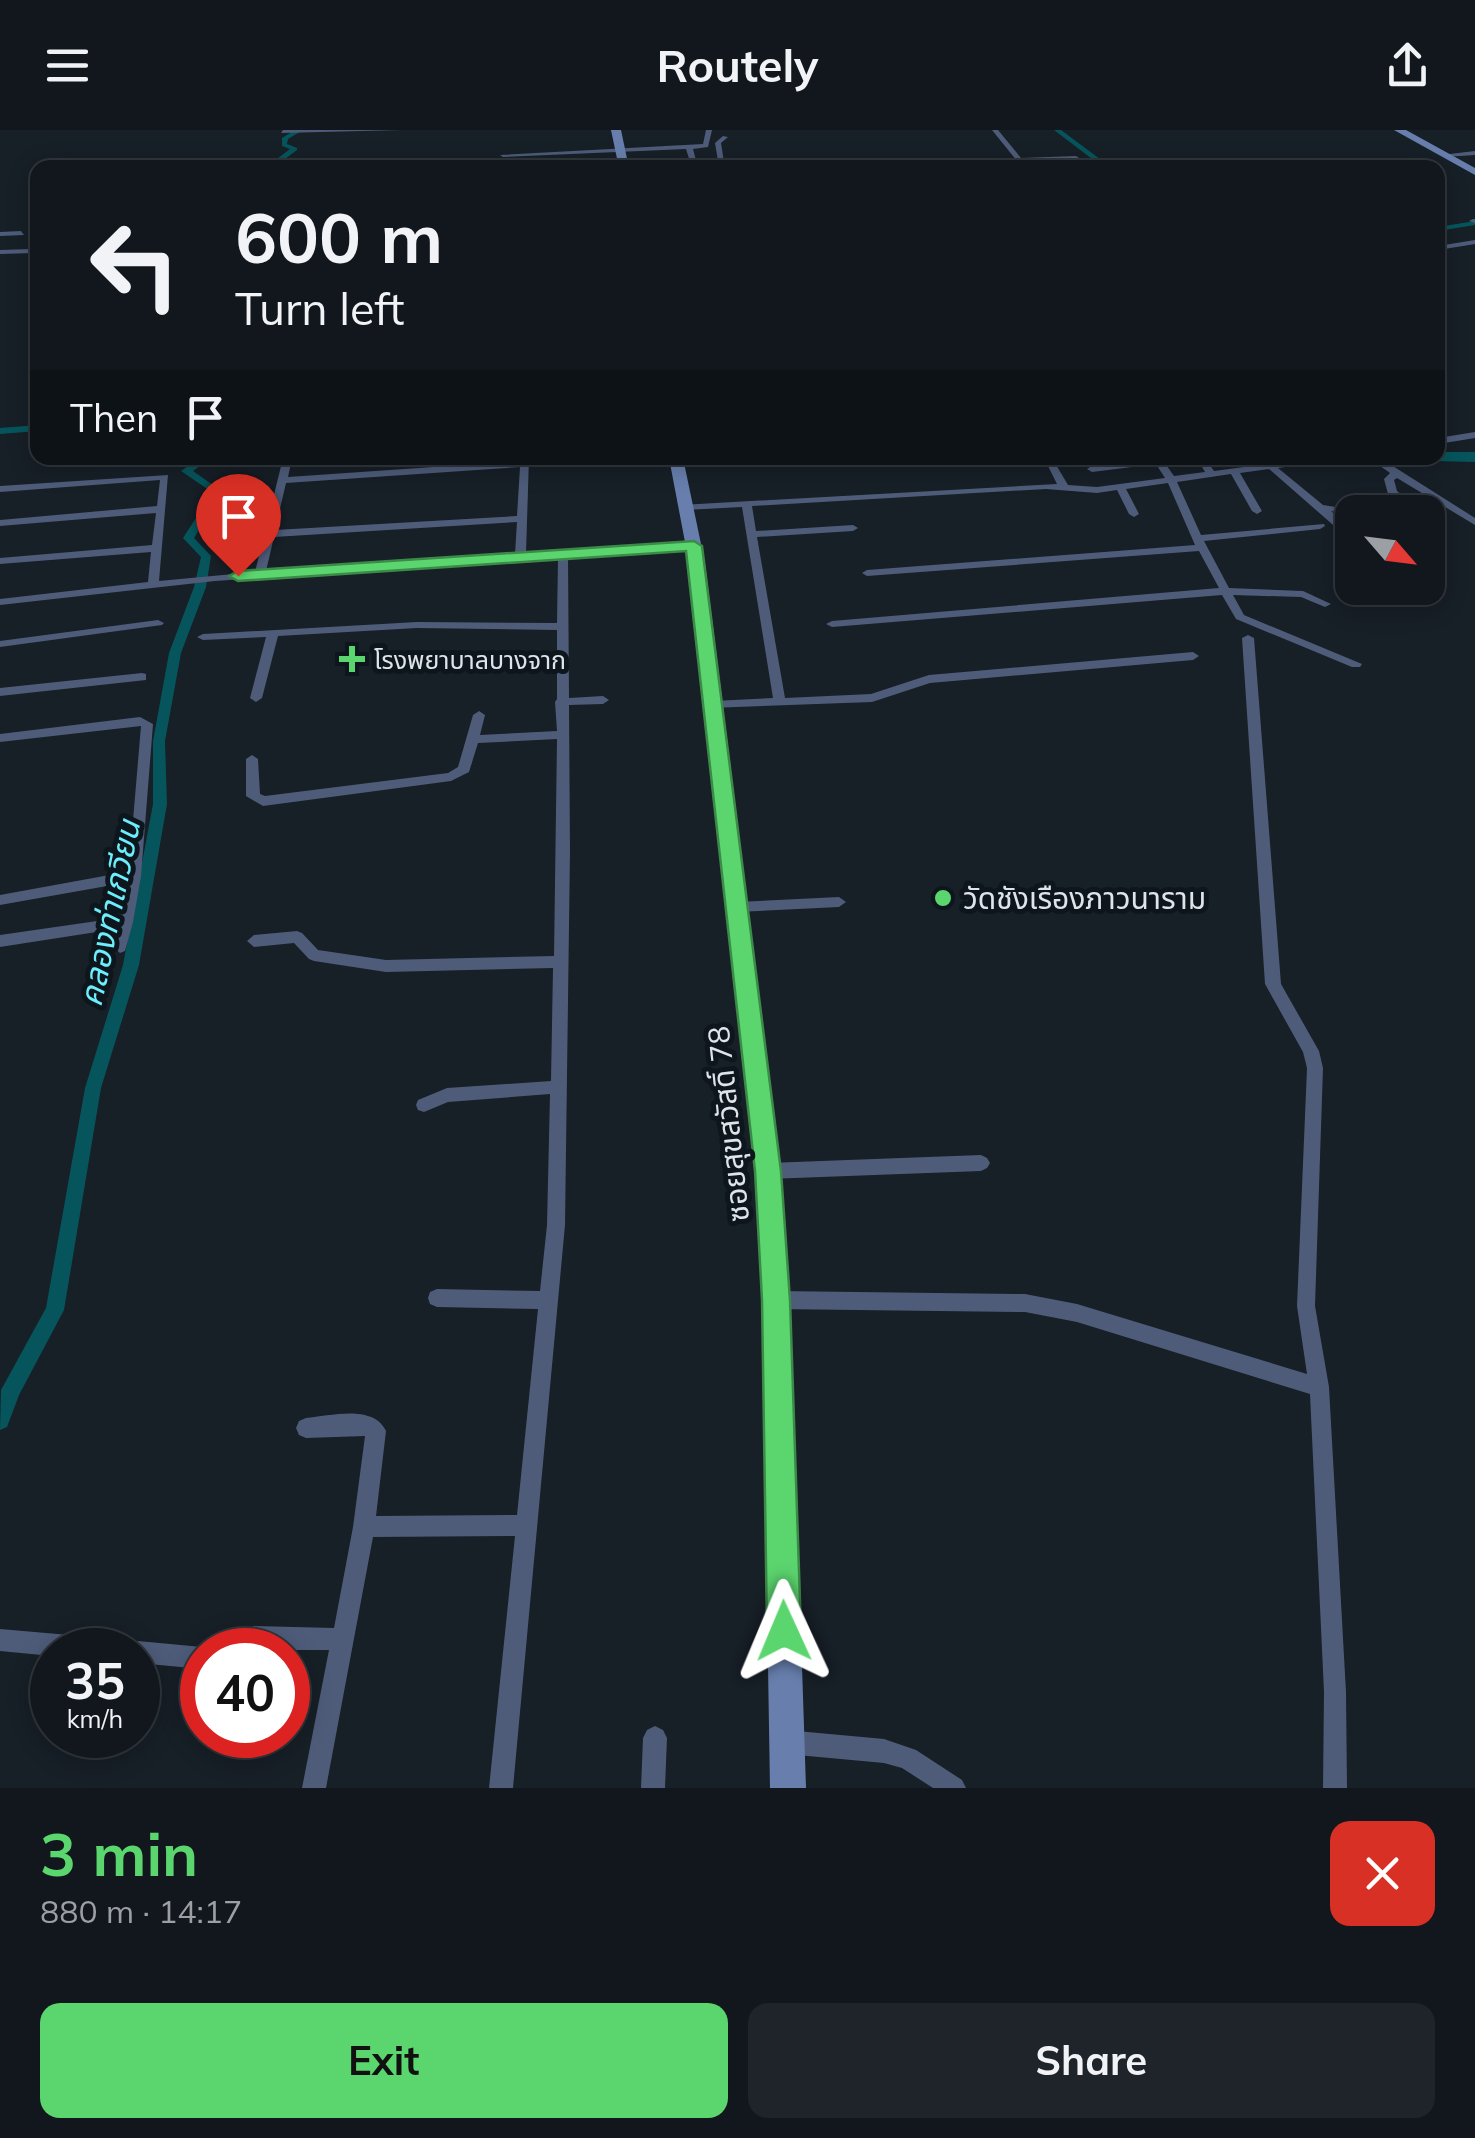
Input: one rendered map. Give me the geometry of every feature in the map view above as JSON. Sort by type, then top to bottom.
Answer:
[{"type":"street","points":[[287,131],[399,130]]},
{"type":"street","points":[[995,130],[1019,160],[1076,158]]},
{"type":"street","points":[[1399,130],[1475,172]]},
{"type":"street","points":[[708,145],[709,131]]},
{"type":"street","points":[[616,133],[622,160]]},
{"type":"street","points":[[721,160],[718,146],[725,136]]},
{"type":"street","points":[[503,154],[718,146]]},
{"type":"street","points":[[689,147],[693,160]]},
{"type":"street","points":[[1444,154],[1475,153]]},
{"type":"street","points":[[0,234],[21,233]]},
{"type":"street","points":[[1445,247],[1475,242]]},
{"type":"street","points":[[0,252],[30,251]]},
{"type":"street","points":[[1445,439],[1475,435]]},
{"type":"street","points":[[260,574],[284,465]]},
{"type":"street","points":[[281,480],[474,465]]},
{"type":"street","points":[[520,557],[525,465]]},
{"type":"street","name":"ซอยสุขสวัสดิ์ 78","points":[[677,465],[694,546],[768,1171],[776,1300],[788,1788]]},
{"type":"street","points":[[1052,465],[1065,489]]},
{"type":"street","points":[[1092,469],[1121,465]]},
{"type":"street","points":[[1161,465],[1240,617],[1356,664]]},
{"type":"street","points":[[1206,465],[1212,475]]},
{"type":"street","points":[[685,507],[1046,486],[1121,488],[1275,465]]},
{"type":"street","points":[[1383,465],[1417,482],[1475,522]]},
{"type":"street","points":[[1271,466],[1303,498],[1335,509]]},
{"type":"street","points":[[1235,472],[1257,511]]},
{"type":"street","points":[[1396,495],[1389,479],[1397,474]]},
{"type":"street","points":[[0,489],[162,476],[166,479],[152,584]]},
{"type":"street","points":[[1121,488],[1134,514]]},
{"type":"street","points":[[746,504],[780,702]]},
{"type":"street","points":[[1323,507],[1335,519]]},
{"type":"street","points":[[0,523],[162,509]]},
{"type":"street","points":[[268,534],[520,519]]},
{"type":"street","points":[[867,574],[1199,544],[1320,526]]},
{"type":"street","points":[[754,534],[853,528]]},
{"type":"street","points":[[0,602],[260,574],[694,546]]},
{"type":"street","points":[[0,561],[157,548]]},
{"type":"street","points":[[501,1788],[556,1224],[562,555]]},
{"type":"street","points":[[832,624],[1228,592],[1303,594],[1325,604]]},
{"type":"street","points":[[0,644],[85,636],[158,623]]},
{"type":"street","points":[[203,637],[417,625],[562,626]]},
{"type":"street","points":[[256,698],[273,633]]},
{"type":"street","points":[[1248,638],[1273,984],[1310,1051],[1315,1068],[1306,1306],[1320,1387],[1334,1672],[1335,1788]]},
{"type":"street","points":[[713,704],[872,698],[929,679],[1193,656]]},
{"type":"street","points":[[0,692],[142,677]]},
{"type":"street","points":[[561,702],[603,700]]},
{"type":"street","points":[[252,759],[250,790],[252,796],[263,800],[451,777],[464,769],[479,715]]},
{"type":"street","points":[[0,738],[146,722],[134,876],[120,947]]},
{"type":"street","points":[[473,739],[562,734]]},
{"type":"street","points":[[0,900],[134,876]]},
{"type":"street","points":[[738,907],[839,902]]},
{"type":"street","points":[[0,940],[126,922]]},
{"type":"street","points":[[254,942],[297,936],[314,955],[386,966],[560,962]]},
{"type":"street","points":[[424,1104],[448,1096],[558,1087]]},
{"type":"street","points":[[768,1171],[981,1163]]},
{"type":"street","points":[[437,1298],[548,1300]]},
{"type":"street","points":[[776,1300],[1026,1302],[1078,1313],[1320,1387]]},
{"type":"street","points":[[306,1428],[365,1424],[376,1431],[364,1527],[314,1788]]},
{"type":"street","points":[[364,1527],[524,1525]]},
{"type":"street","points":[[310,1639],[343,1639]]},
{"type":"street","points":[[0,1640],[30,1643]]},
{"type":"street","points":[[653,1788],[655,1738]]},
{"type":"street","points":[[786,1742],[884,1751],[908,1758],[954,1788]]},
{"type":"waterway","name":"คลองท่าเกวียน","points":[[279,160],[295,149],[284,145],[285,138],[300,130]]},
{"type":"waterway","points":[[1057,130],[1098,160]]},
{"type":"waterway","points":[[1445,228],[1475,223]]},
{"type":"waterway","points":[[0,431],[30,429]]},
{"type":"waterway","points":[[1445,457],[1475,457]]},
{"type":"waterway","name":"คลองท่าเกวียน","points":[[0,1420],[11,1390],[55,1310],[93,1088],[131,965],[160,804],[159,741],[175,653],[200,587],[206,556],[188,538],[200,520],[225,497],[186,471],[195,465]]},
{"type":"place","name":"โรงพยาบาลบางจาก","points":[[352,659]]},
{"type":"place","name":"วัดชังเรืองภาวนาราม","points":[[943,898]]},
{"type":"route","points":[[238,576],[694,546],[768,1171],[776,1300],[784,1631]]}]
